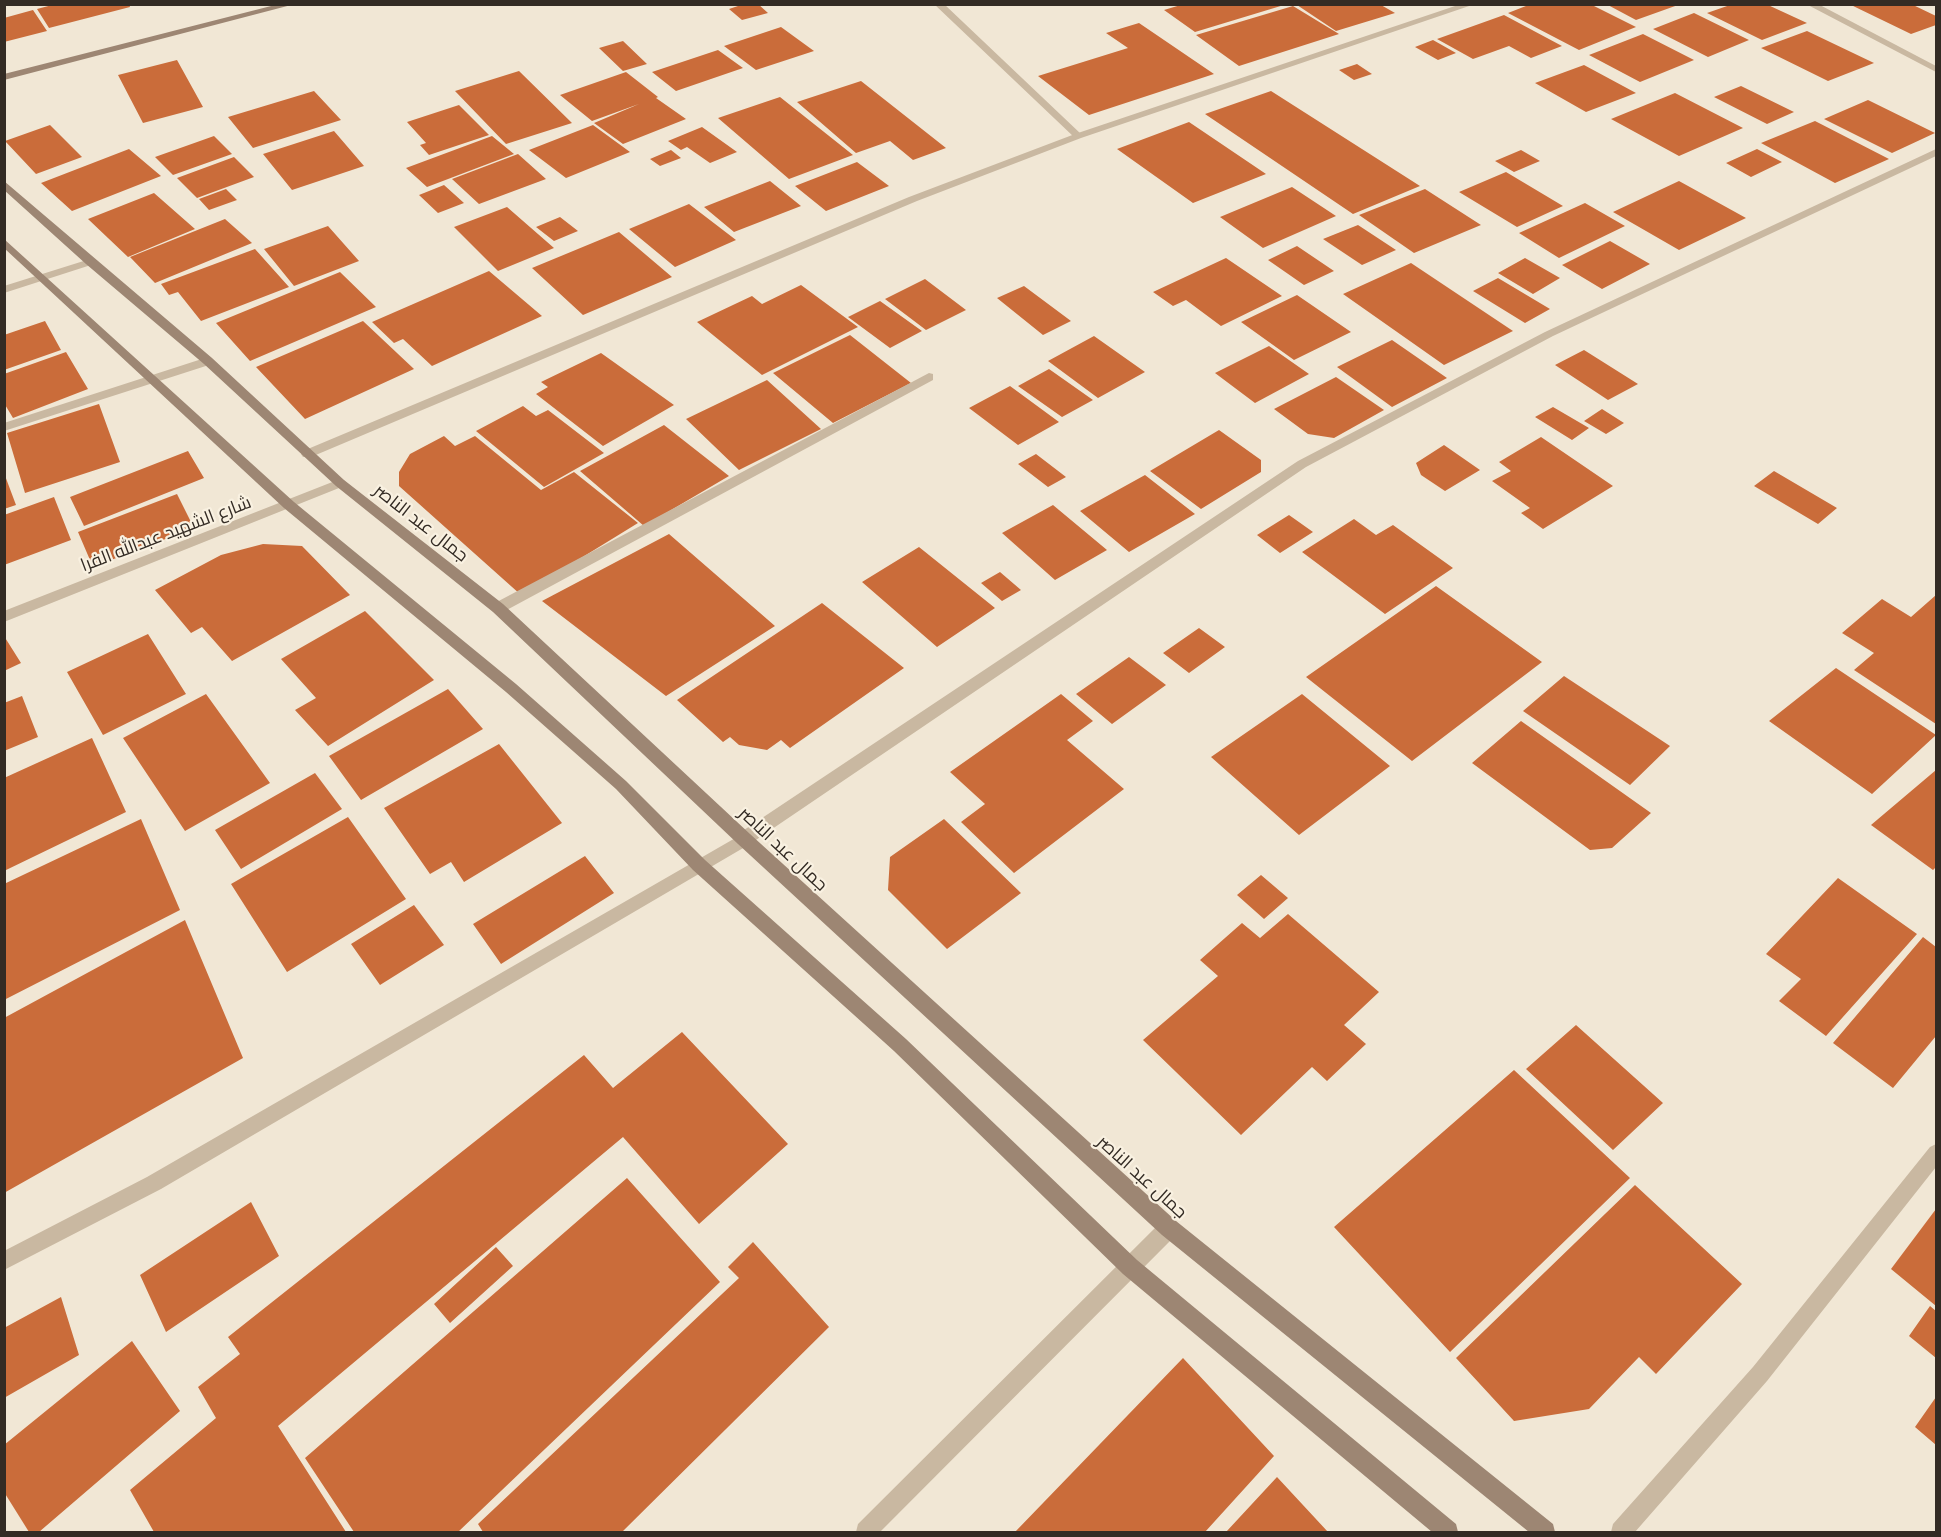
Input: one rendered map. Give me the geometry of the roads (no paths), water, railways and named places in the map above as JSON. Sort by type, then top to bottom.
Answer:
[{"type":"main road","points":[[4,77],[291,4]]},
{"type":"main road","name":"جمال عبد الناصر","points":[[4,184],[208,361],[340,483],[498,608],[744,840],[1169,1228],[1545,1533]]},
{"type":"main road","points":[[4,242],[46,278],[289,505],[511,688],[621,785],[699,866],[900,1045],[1130,1268],[1448,1533]]},
{"type":"street","points":[[938,4],[1078,136]]},
{"type":"street","points":[[308,454],[903,204],[1078,136],[1471,4]]},
{"type":"street","points":[[1810,4],[1936,69]]},
{"type":"street","points":[[4,1261],[164,1177],[744,840],[1302,464],[1549,334],[1718,257],[1936,152]]},
{"type":"street","points":[[4,290],[46,278],[90,261]]},
{"type":"street","points":[[4,427],[208,361]]},
{"type":"street","points":[[498,608],[929,377]]},
{"type":"street","name":"شارع الشهيد عبدالله الفرا","points":[[4,617],[340,483]]},
{"type":"street","points":[[1621,1533],[1760,1374],[1936,1153]]},
{"type":"street","points":[[866,1533],[1169,1228]]}]
